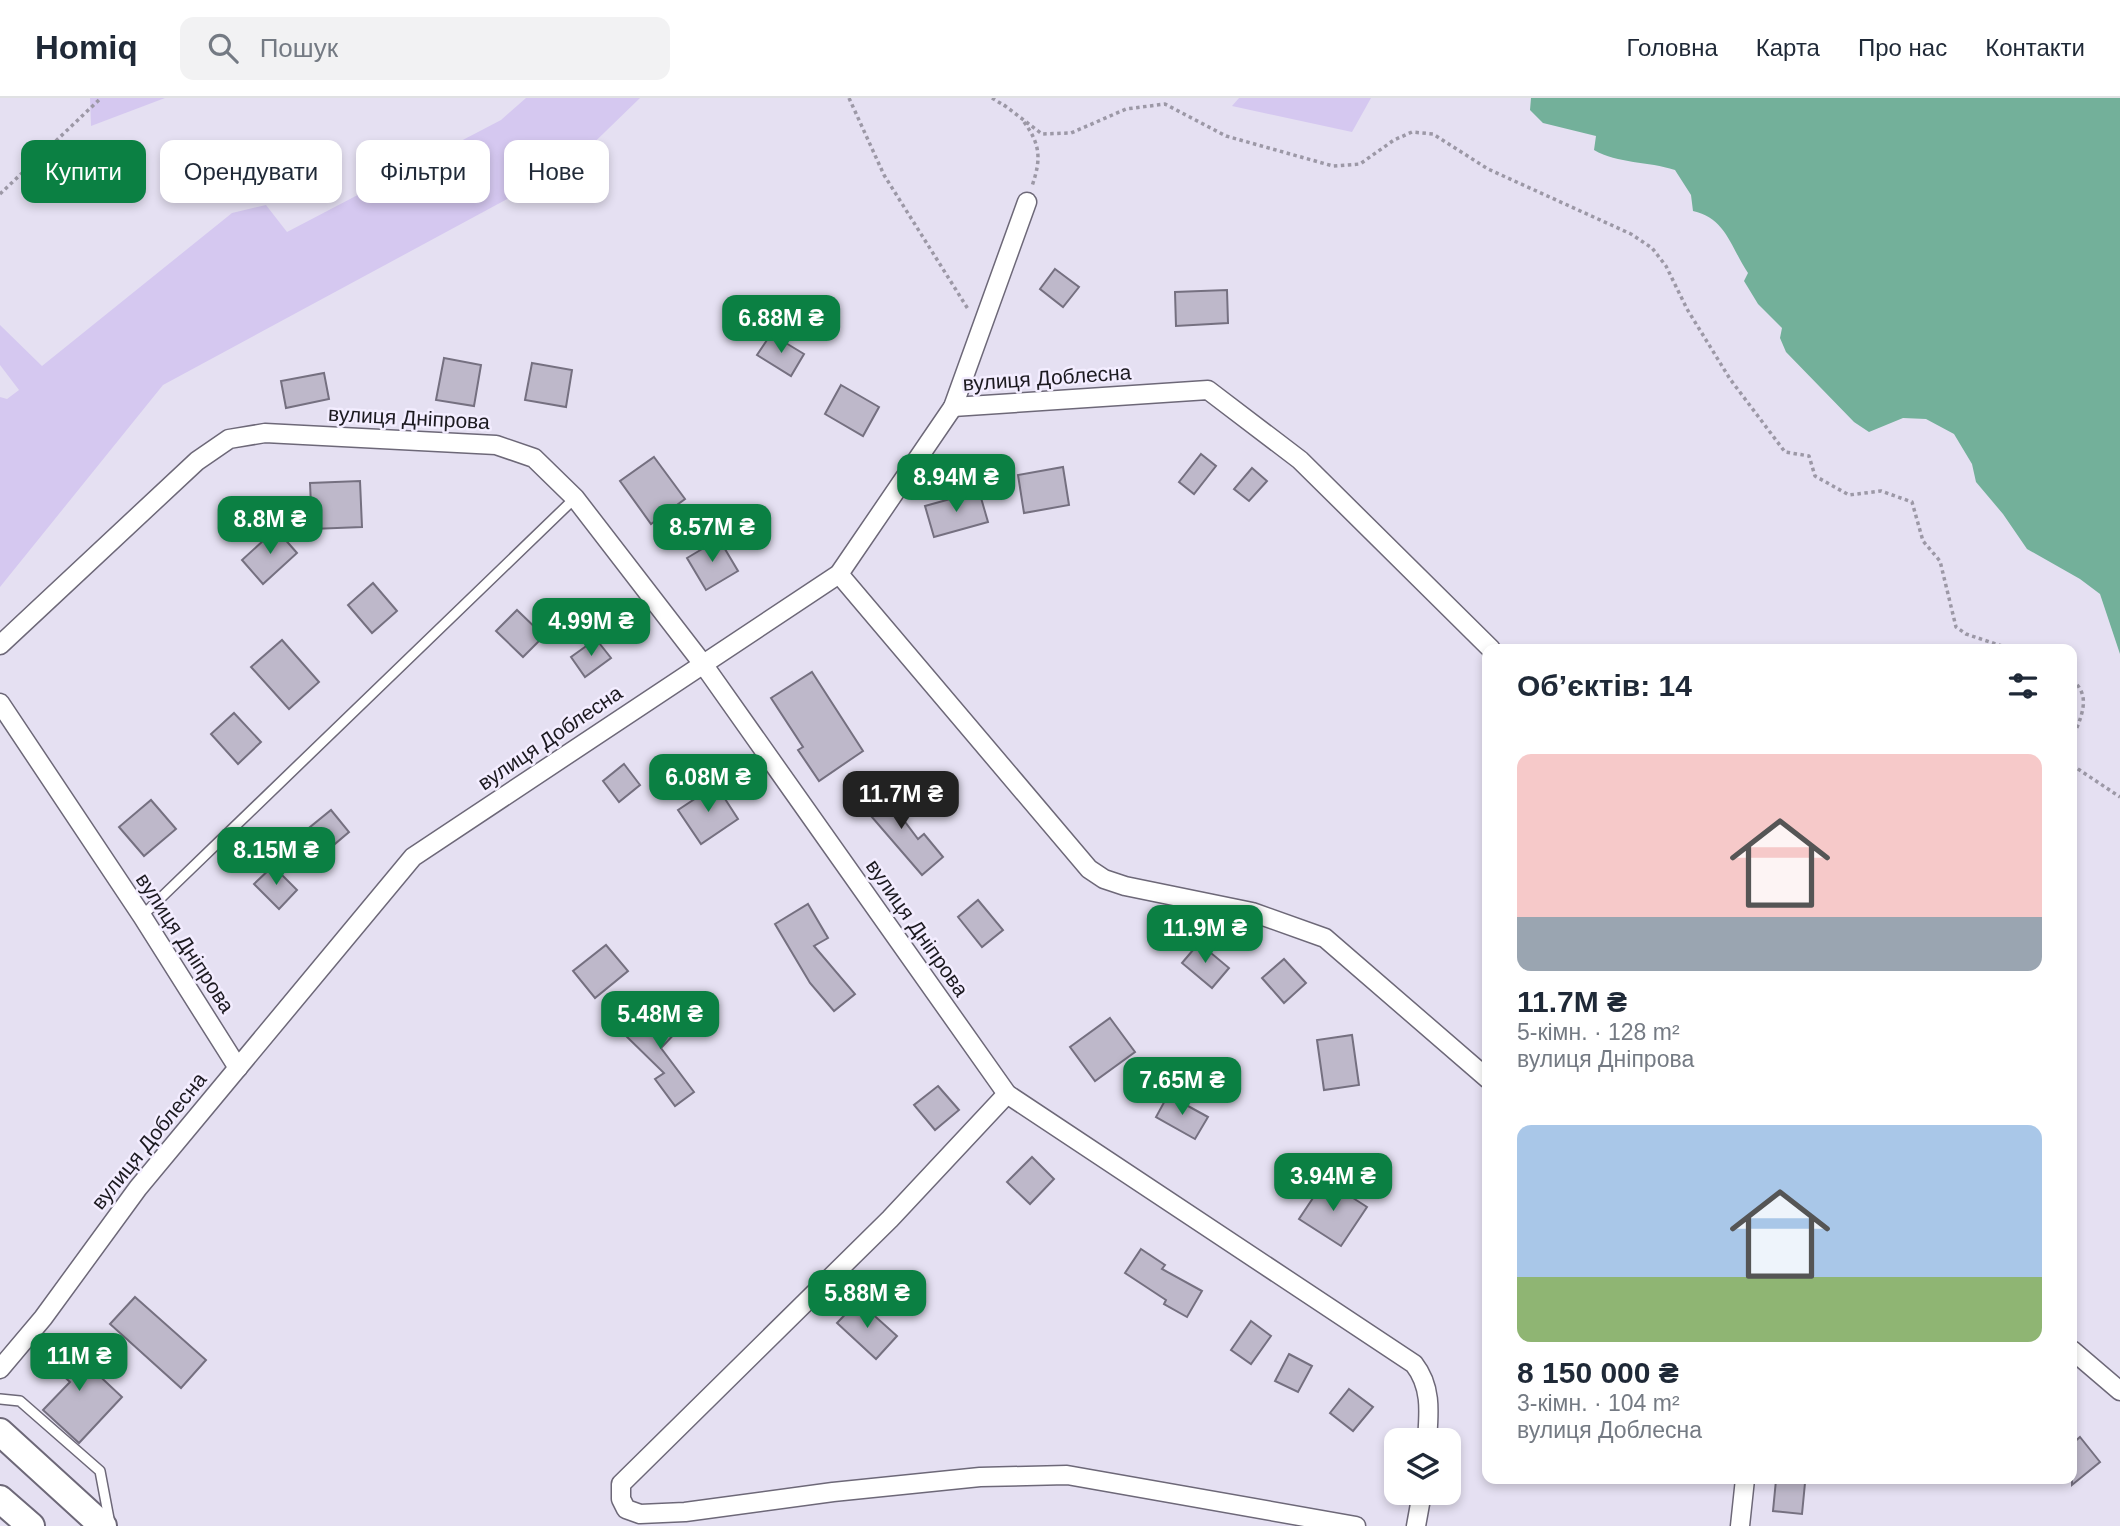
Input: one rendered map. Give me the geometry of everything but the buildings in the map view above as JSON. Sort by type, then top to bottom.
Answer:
[{"type":"main road","points":[[0,1432],[103,1526]]},
{"type":"main road","points":[[0,1499],[31,1526]]},
{"type":"street","points":[[953,407],[1027,202]]},
{"type":"street","name":"вулиця Доблесна","points":[[0,1369],[43,1318],[138,1188],[413,857],[839,574],[953,407],[1208,390],[1300,460],[1486,644]]},
{"type":"street","name":"вулиця Дніпрова","points":[[0,645],[197,461],[229,439],[265,433],[496,445],[534,458],[576,498],[703,664],[1007,1094],[1415,1364],[1422,1374],[1430,1403],[1428,1428]]},
{"type":"street","points":[[839,574],[1089,869],[1104,879],[1125,886],[1251,912],[1325,938],[1482,1074]]},
{"type":"street","name":"вулиця Дніпрова","points":[[0,704],[142,916],[238,1068]]},
{"type":"street","points":[[1007,1094],[890,1219],[621,1484],[621,1499],[626,1510],[640,1514],[685,1512],[833,1492],[967,1478],[1067,1475],[1356,1526]]},
{"type":"street","points":[[2077,1354],[2120,1391]]},
{"type":"street","points":[[1740,1526],[1744,1484]]},
{"type":"street","points":[[1416,1526],[1420,1505]]},
{"type":"lane","points":[[142,916],[576,498]]},
{"type":"lane","points":[[0,1399],[20,1401],[100,1471],[111,1526]]},
{"type":"path","points":[[0,194],[101,98]]},
{"type":"path","points":[[849,98],[884,175],[981,329]]},
{"type":"path","points":[[992,98],[1042,134],[1071,133],[1126,109],[1165,104],[1226,136],[1333,166],[1360,164],[1394,139],[1412,132],[1433,134],[1488,169],[1631,234],[1652,248],[1666,267],[1687,309],[1730,379],[1785,452],[1809,456],[1815,476],[1849,495],[1881,491],[1912,502],[1923,541],[1940,561],[1956,627],[1966,634],[1996,644]]},
{"type":"path","points":[[1004,106],[1024,123],[1036,139],[1041,160],[1027,202]]},
{"type":"path","points":[[2077,685],[2085,701],[2077,725]]},
{"type":"path","points":[[2077,768],[2120,797]]},
{"type":"shaded area","points":[[90,98],[165,98],[91,126]]},
{"type":"shaded area","points":[[526,98],[640,98],[597,140],[504,140],[504,201],[163,385],[0,587],[0,397],[7,399],[19,390],[0,365],[0,325],[42,366],[232,213],[266,205],[287,232],[356,196],[356,203],[490,203],[490,140],[463,140],[501,120]]},
{"type":"shaded area","points":[[1239,98],[1371,98],[1352,132],[1232,106]]},
{"type":"shaded area","points":[[1531,98],[2120,98],[2120,654],[2100,594],[2080,579],[2027,549],[2003,514],[1976,482],[1972,464],[1954,434],[1926,419],[1903,418],[1869,432],[1854,422],[1786,352],[1780,338],[1782,328],[1758,304],[1744,281],[1748,273],[1727,235],[1713,220],[1693,211],[1691,195],[1675,170],[1603,155],[1594,150],[1596,136],[1543,123],[1530,110]]}]
